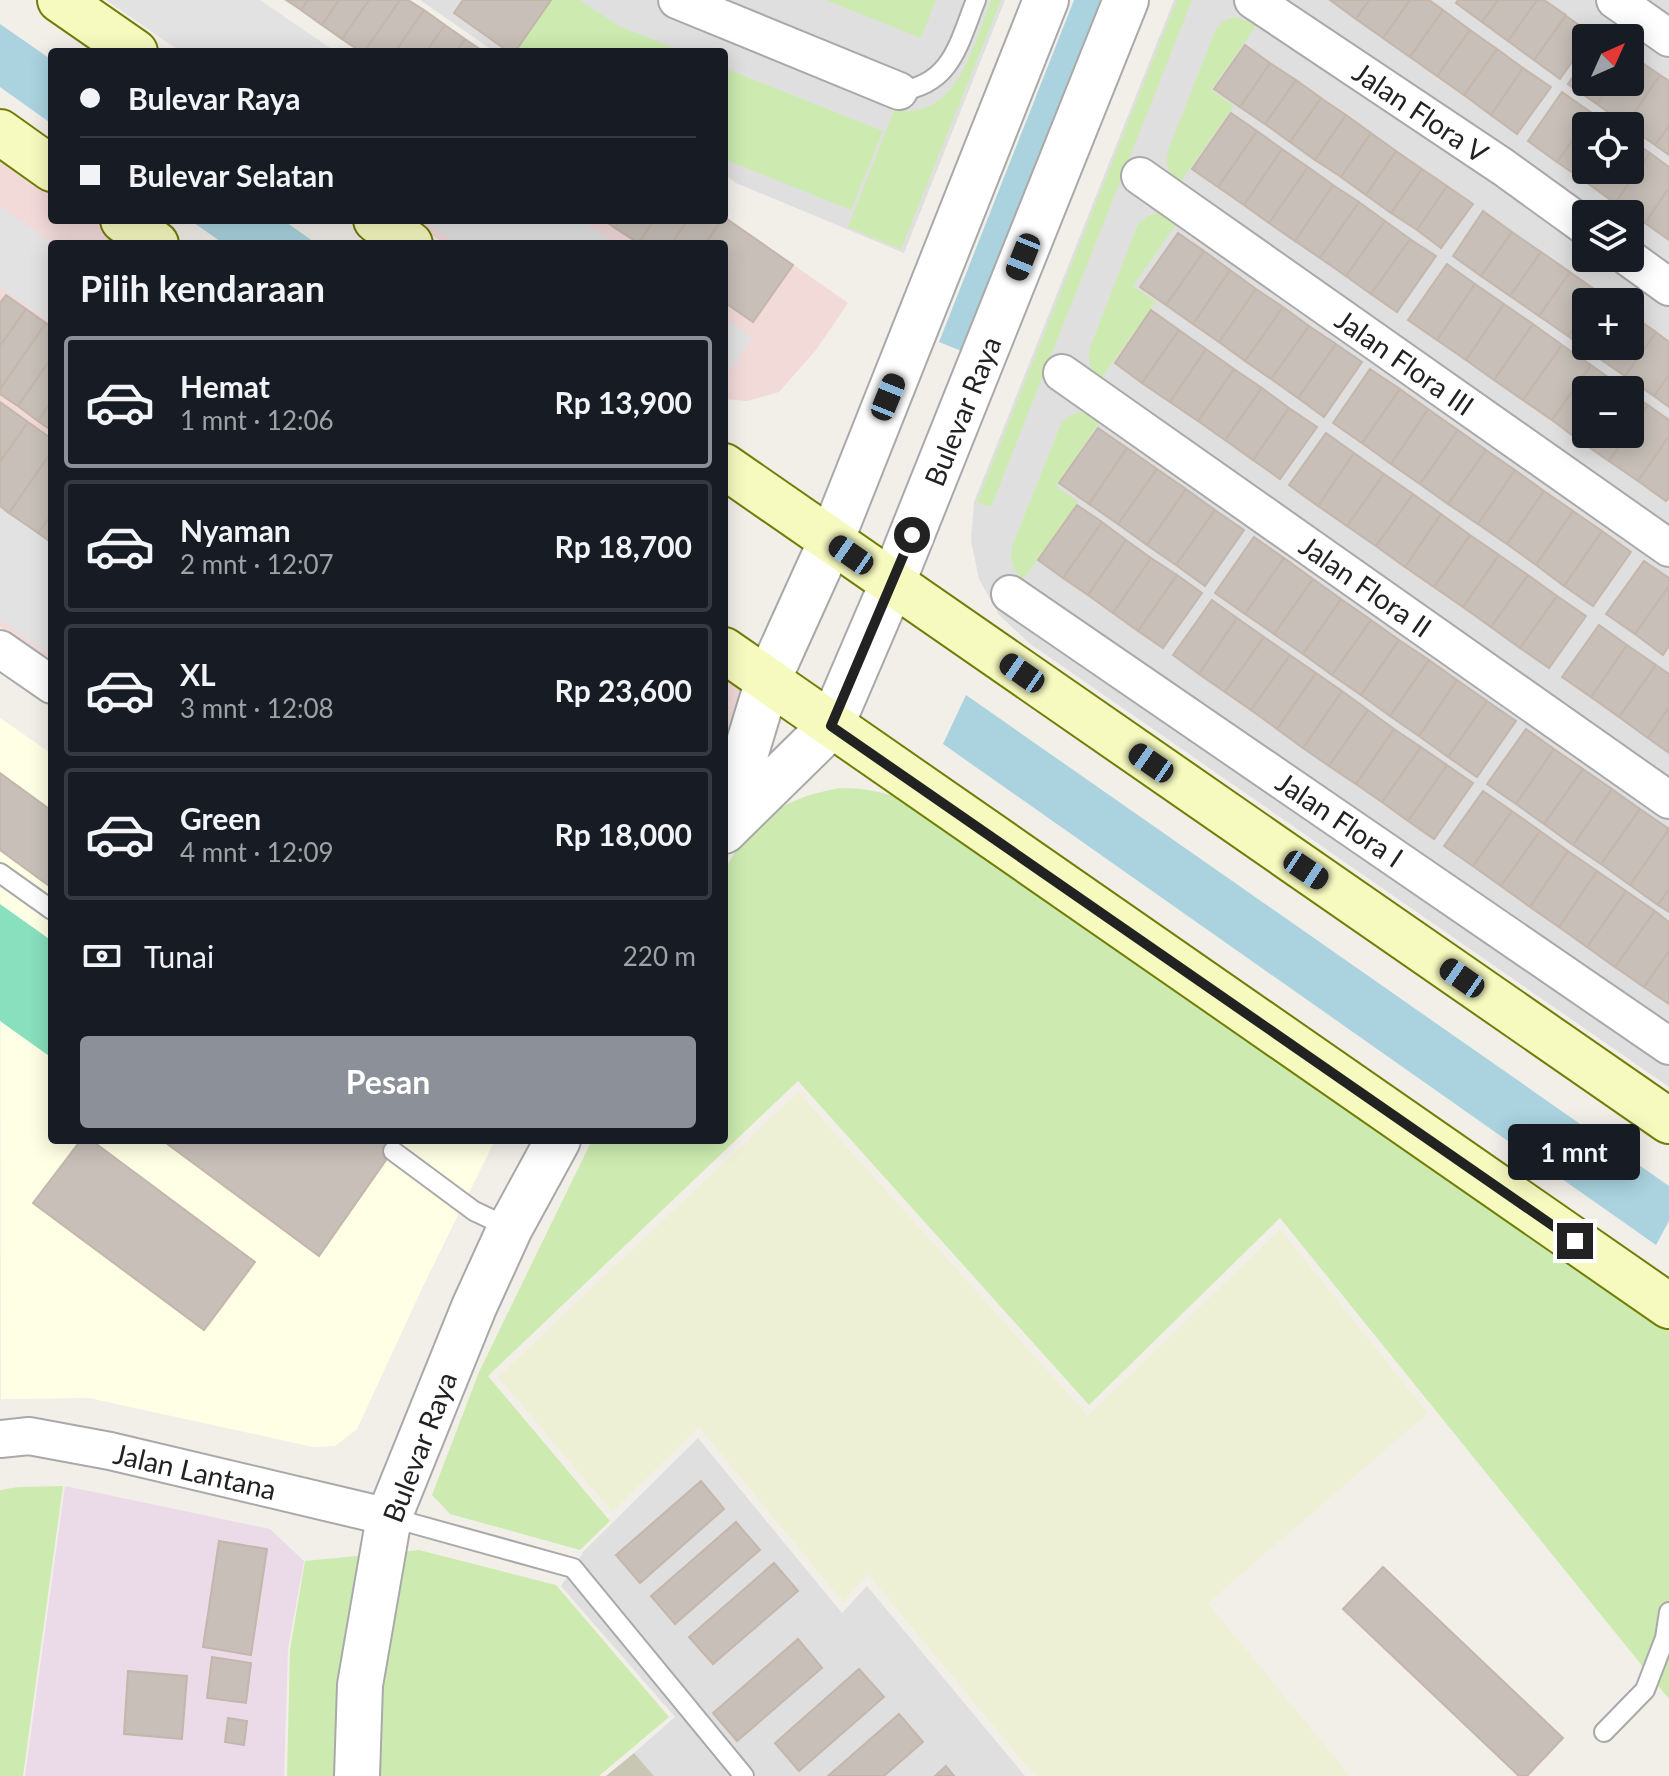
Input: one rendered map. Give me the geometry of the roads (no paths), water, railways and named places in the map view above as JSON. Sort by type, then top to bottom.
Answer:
[{"type":"main road","points":[[60,0],[129,48]]},
{"type":"main road","points":[[0,132],[48,166]]},
{"type":"main road","points":[[128,224],[150,240]]},
{"type":"main road","points":[[382,224],[404,240]]},
{"type":"main road","points":[[728,469],[1669,1121]]},
{"type":"main road","points":[[728,653],[1669,1306]]},
{"type":"street","points":[[677,0],[899,91]]},
{"type":"street","name":"Bulevar Raya","points":[[728,815],[768,680],[831,541],[1046,0]]},
{"type":"street","name":"Bulevar Raya","points":[[728,824],[831,726],[892,584],[1126,0]]},
{"type":"street","name":"Jalan Flora V","points":[[1253,0],[1503,167],[1572,217]]},
{"type":"street","points":[[1615,0],[1669,38]]},
{"type":"street","name":"Jalan Flora III","points":[[1140,176],[1669,548]]},
{"type":"street","points":[[1644,269],[1669,287]]},
{"type":"street","name":"Jalan Flora II","points":[[1062,373],[1669,800]]},
{"type":"street","name":"Jalan Flora I","points":[[1010,594],[1669,1046]]},
{"type":"street","points":[[0,649],[48,682]]},
{"type":"street","name":"Bulevar Raya","points":[[357,1776],[360,1685],[389,1517],[474,1307],[510,1228],[556,1144]]},
{"type":"street","name":"Jalan Lantana","points":[[0,1439],[29,1436],[110,1451],[389,1517]]},
{"type":"lane","points":[[899,91],[922,86],[948,65],[976,0]]},
{"type":"lane","points":[[0,873],[48,907]]},
{"type":"lane","points":[[393,1151],[474,1211],[510,1228]]},
{"type":"lane","points":[[389,1517],[573,1568],[744,1776]]},
{"type":"lane","points":[[1604,1732],[1645,1690],[1665,1638],[1669,1612]]},
{"type":"water","points":[[1074,0],[1108,0],[969,354],[939,342]]},
{"type":"water","points":[[0,24],[48,57],[48,121],[0,87]]},
{"type":"water","points":[[196,224],[289,224],[311,240],[218,240]]},
{"type":"water","points":[[966,695],[1669,1186],[1669,1221],[1656,1245],[943,744]]}]
